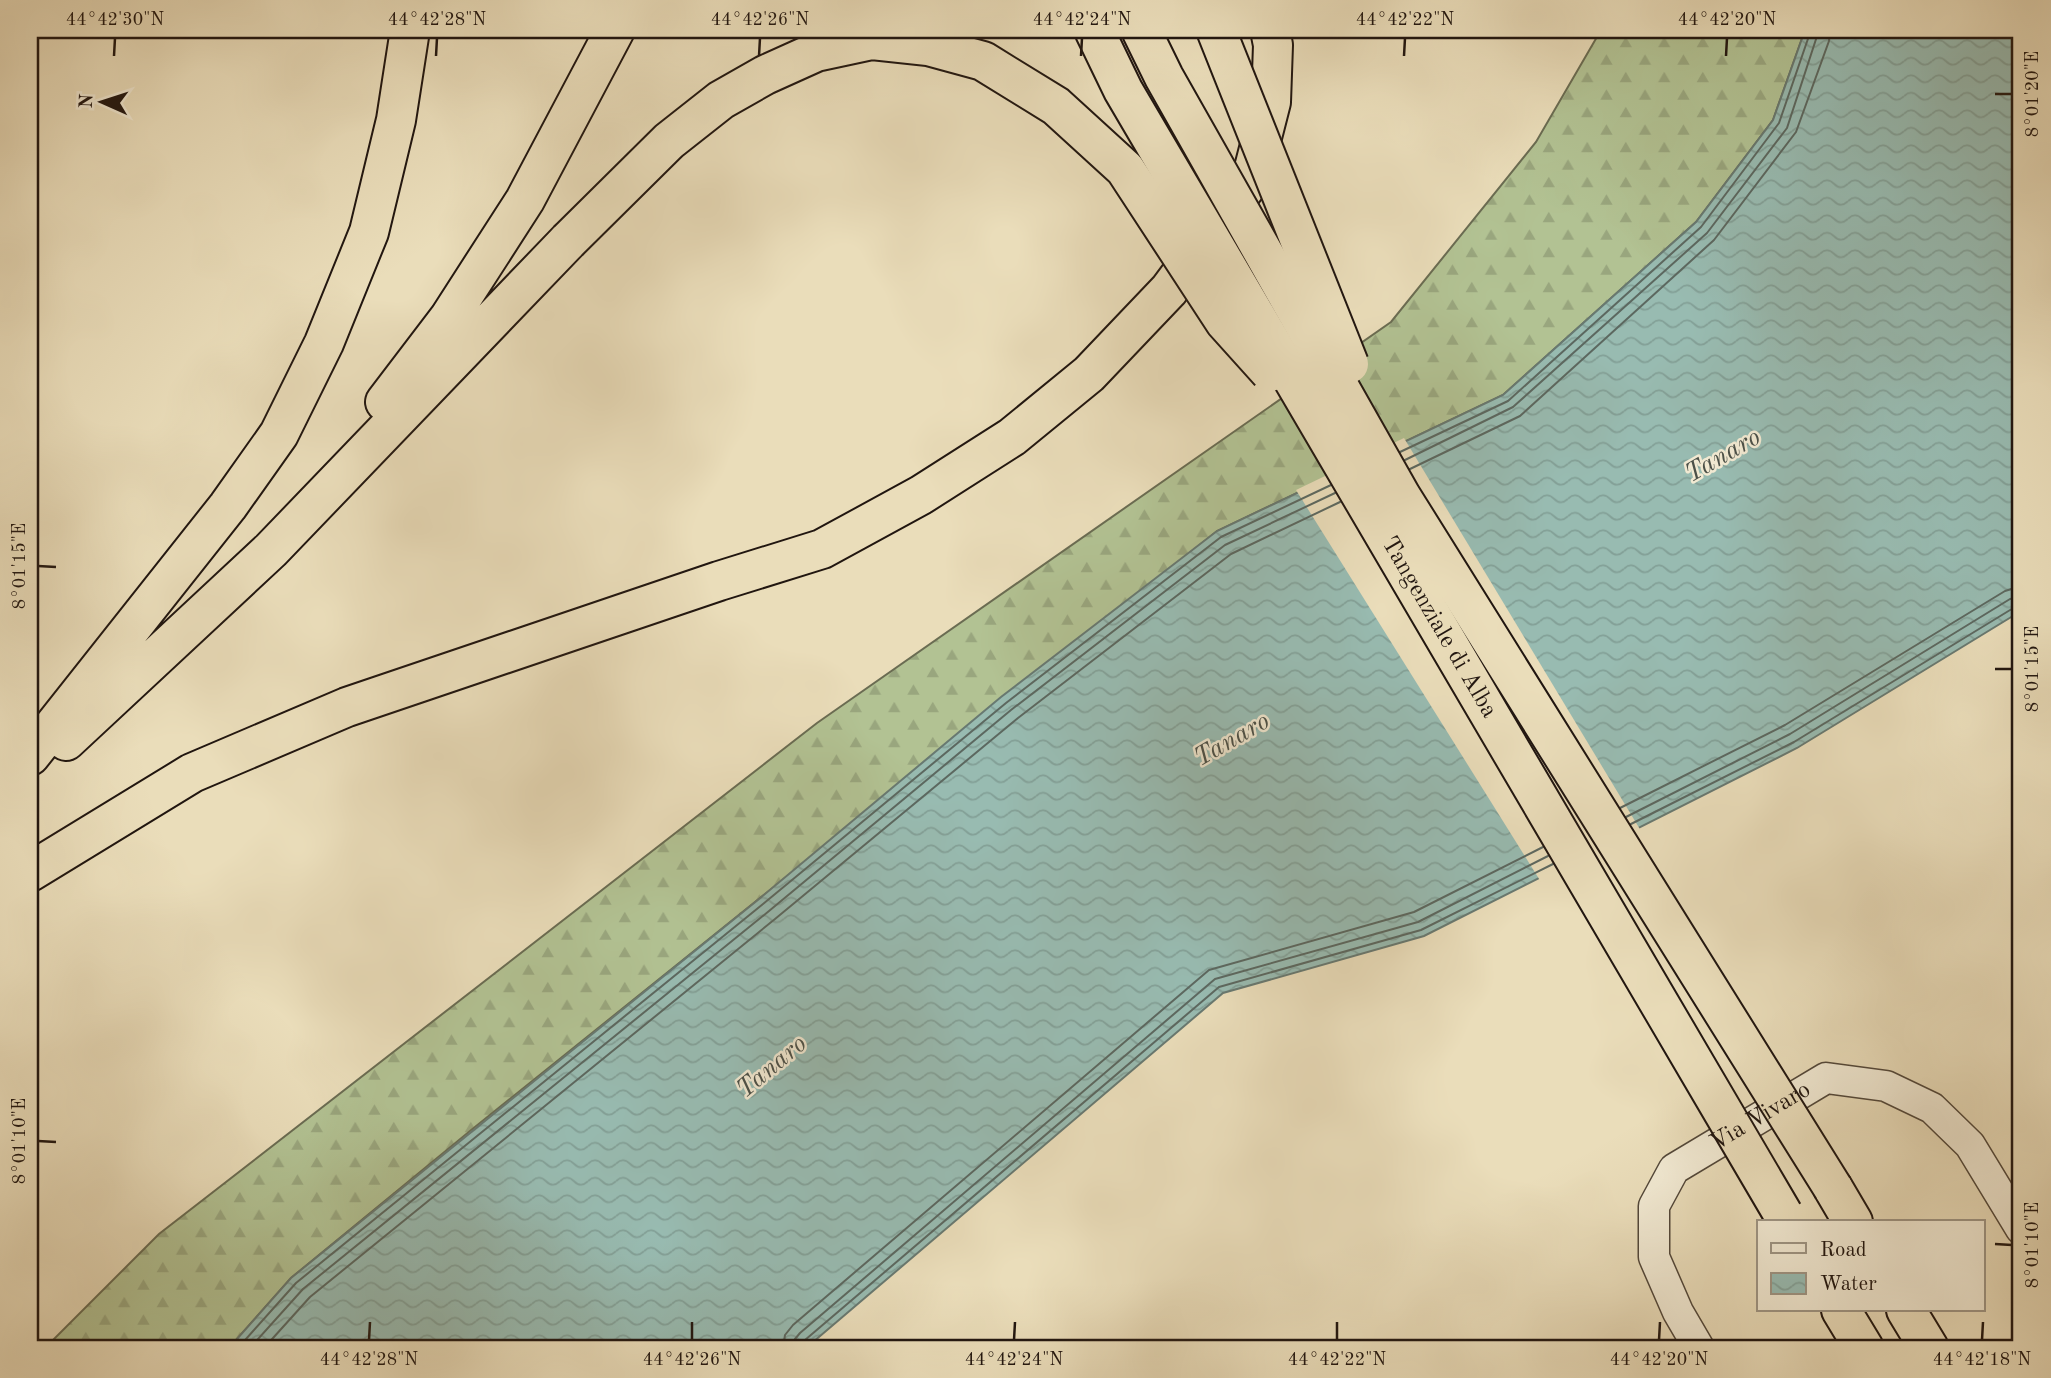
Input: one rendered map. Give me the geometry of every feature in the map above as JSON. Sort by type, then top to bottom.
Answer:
[{"type":"highway","points":[[30,756],[228,506],[279,434],[324,343],[369,232],[396,120],[410,30]]},
{"type":"highway","points":[[271,550],[449,318],[525,200],[615,30]]},
{"type":"highway","name":"Tangenziale di Alba","points":[[1094,30],[1123,90],[1786,1218]]},
{"type":"highway","name":"Tangenziale di Alba","points":[[1141,30],[1164,77],[1401,496],[1852,1220]]},
{"type":"highway","points":[[1216,30],[1401,496]]},
{"type":"highway","points":[[30,872],[192,773],[347,707],[719,581],[822,549],[921,495],[1012,437],[1089,374],[1160,299],[1251,180],[1271,102],[1273,45],[1270,30]]},
{"type":"highway","points":[[30,775],[271,550],[568,241],[668,141],[721,100],[765,75],[816,52],[872,40],[928,46],[983,61],[1056,106],[1125,169],[1224,321],[1322,428]]},
{"type":"highway","points":[[1842,1312],[1864,1348]]},
{"type":"highway","points":[[1907,1312],[1929,1348]]},
{"type":"street","name":"Via Vivaro","points":[[1699,1348],[1678,1312],[1654,1256],[1654,1206],[1674,1169],[1826,1078],[1886,1086],[1932,1108],[1970,1145],[2021,1228]]},
{"type":"green space","points":[[1601,30],[1805,30],[1773,120],[1696,222],[1503,395],[1217,531],[291,1278],[229,1348],[45,1348],[159,1234],[817,723],[1391,322],[1536,142]]},
{"type":"water","name":"Tanaro","points":[[1805,30],[2021,30],[2021,611],[1797,748],[1424,936],[1223,993],[806,1348],[229,1348],[291,1278],[759,899],[1001,697],[1217,531],[1503,395],[1696,222],[1773,120]]},
{"type":"pier","points":[[1404,438],[1641,831],[1541,882],[1296,490]]}]
